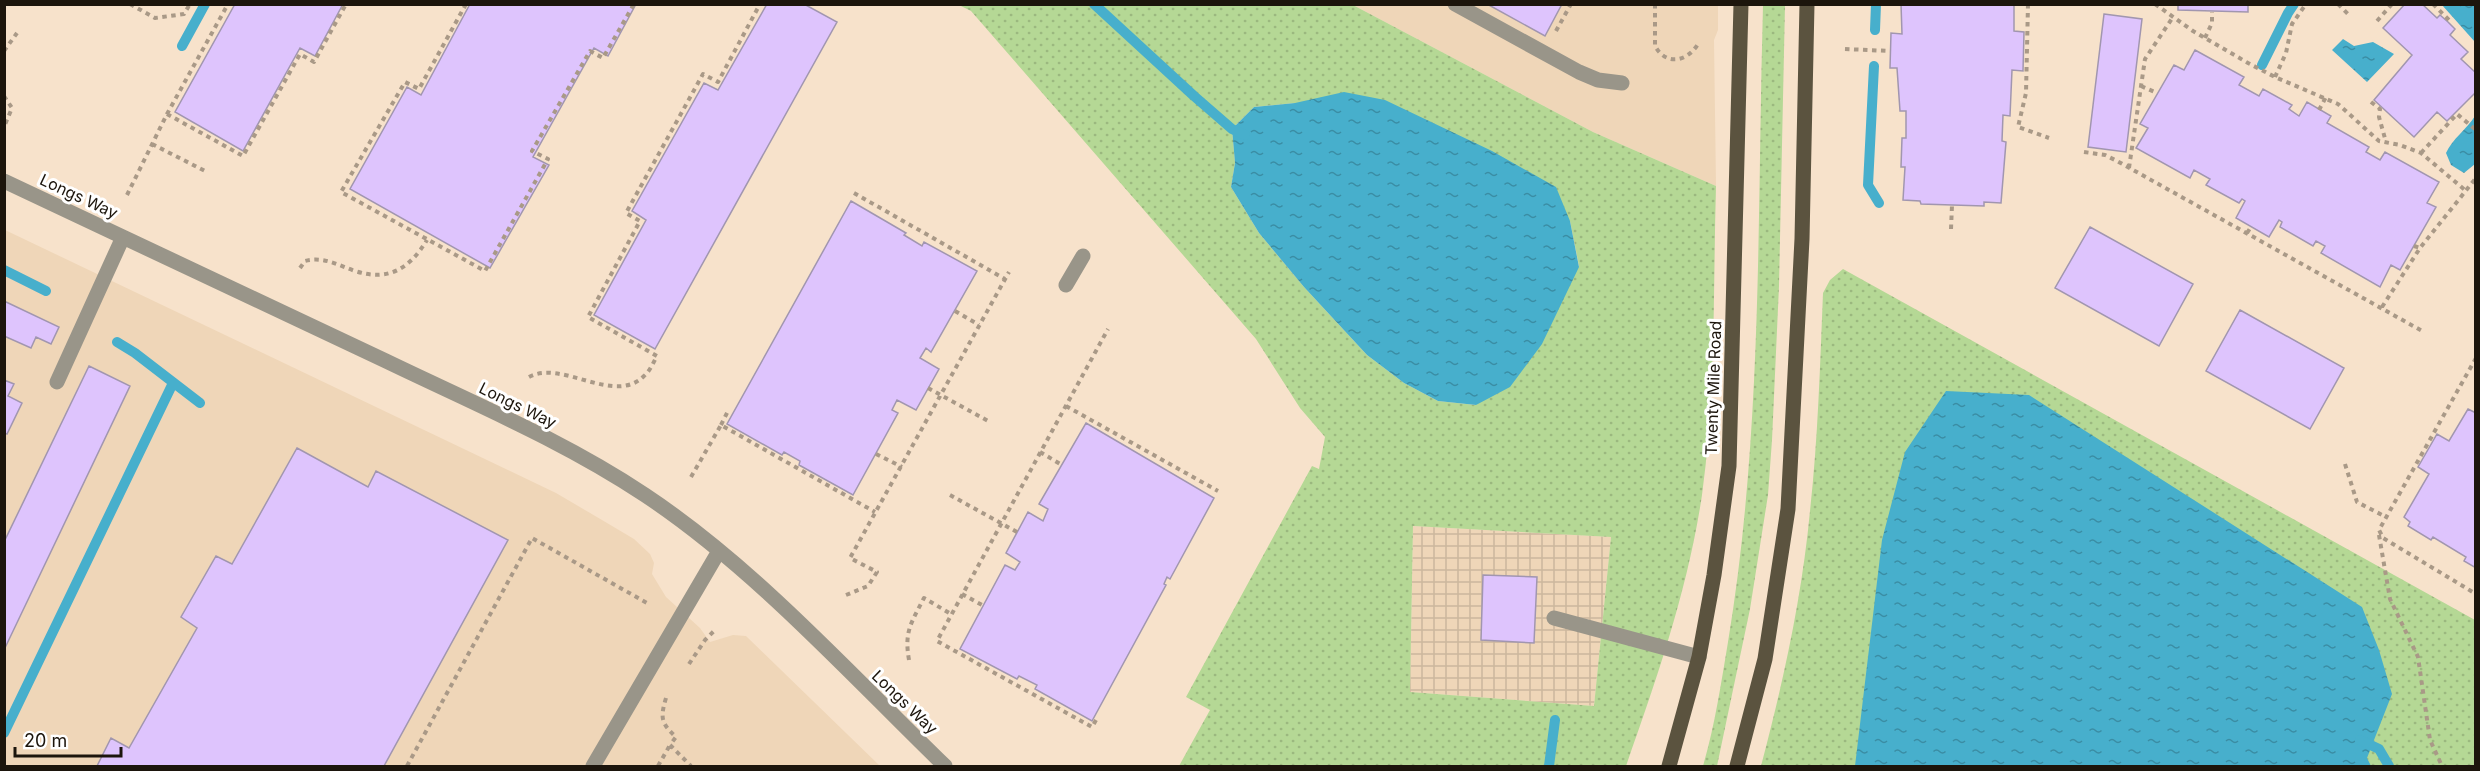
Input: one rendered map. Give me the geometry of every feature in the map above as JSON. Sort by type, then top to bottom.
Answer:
[{"type":"main road","name":"Twenty Mile Road","points":[[1669,766],[1699,657],[1714,574],[1729,466],[1741,4]]},
{"type":"main road","points":[[1737,766],[1765,659],[1788,509],[1802,251],[1808,4]]},
{"type":"street","points":[[1455,4],[1579,72],[1598,80],[1622,83]]},
{"type":"street","name":"Longs Way","points":[[4,181],[482,407],[583,458],[646,496],[720,550],[774,599],[945,766]]},
{"type":"street","points":[[57,382],[123,237]]},
{"type":"street","points":[[1066,285],[1083,255]]},
{"type":"street","points":[[593,766],[720,550]]},
{"type":"street","points":[[1554,618],[1699,657]]},
{"type":"path","points":[[130,4],[155,18],[184,14],[190,4]]},
{"type":"path","points":[[127,195],[167,114],[228,4]]},
{"type":"path","points":[[167,114],[243,156],[300,54],[314,62],[346,4]]},
{"type":"path","points":[[466,4],[419,89],[405,82],[341,192],[485,271],[548,159],[532,151],[590,51],[603,58],[634,4]]},
{"type":"path","points":[[530,377],[538,372],[549,372],[588,382],[619,386],[637,381],[657,357],[588,317],[640,221],[626,213],[631,203],[703,74],[718,82],[760,4]]},
{"type":"path","points":[[1655,4],[1654,46],[1658,51],[1664,56],[1679,60],[1692,54],[1698,44]]},
{"type":"path","points":[[2028,4],[2026,93],[2018,127],[2049,138]]},
{"type":"path","points":[[2156,4],[2205,38],[2275,77],[2326,97],[2348,112],[2370,135],[2386,143],[2400,145],[2421,153],[2465,190]]},
{"type":"path","points":[[2275,77],[2286,53],[2292,24],[2306,4]]},
{"type":"path","points":[[2338,4],[2348,14]]},
{"type":"path","points":[[2377,21],[2392,4]]},
{"type":"path","points":[[2433,4],[2450,21],[2448,22]]},
{"type":"path","points":[[2205,38],[2212,23],[2212,12]]},
{"type":"path","points":[[2129,168],[2145,59],[2173,17]]},
{"type":"path","points":[[4,51],[17,33]]},
{"type":"path","points":[[1845,50],[1890,51]]},
{"type":"path","points":[[2141,86],[2157,93]]},
{"type":"path","points":[[4,96],[12,108],[4,127]]},
{"type":"path","points":[[2319,110],[2326,97]]},
{"type":"path","points":[[2372,102],[2380,109],[2379,117],[2386,143]]},
{"type":"path","points":[[2421,153],[2456,113],[2475,130]]},
{"type":"path","points":[[152,144],[207,172]]},
{"type":"path","points":[[2084,152],[2105,155],[2424,332]]},
{"type":"path","points":[[2382,307],[2420,248],[2475,178]]},
{"type":"path","points":[[854,193],[1005,279]]},
{"type":"path","points":[[1951,229],[1953,205]]},
{"type":"path","points":[[2247,233],[2251,227]]},
{"type":"path","points":[[300,268],[305,261],[315,258],[362,272],[397,271],[410,264],[427,240]]},
{"type":"path","points":[[2414,246],[2420,248]]},
{"type":"path","points":[[846,595],[868,586],[877,572],[850,558],[1009,272]]},
{"type":"path","points":[[954,311],[979,325]]},
{"type":"path","points":[[1096,720],[1092,727],[937,641],[1108,329]]},
{"type":"path","points":[[2442,766],[2430,740],[2418,657],[2390,599],[2379,534],[2385,517],[2475,358]]},
{"type":"path","points":[[928,388],[990,422]]},
{"type":"path","points":[[1066,406],[1218,491]]},
{"type":"path","points":[[691,477],[728,411]]},
{"type":"path","points":[[721,425],[875,512]]},
{"type":"path","points":[[1040,452],[1062,465]]},
{"type":"path","points":[[876,454],[902,467]]},
{"type":"path","points":[[2345,464],[2357,502],[2385,517]]},
{"type":"path","points":[[950,495],[1017,532]]},
{"type":"path","points":[[2379,534],[2475,594]]},
{"type":"path","points":[[407,766],[532,538],[647,603]]},
{"type":"path","points":[[963,594],[982,605]]},
{"type":"path","points":[[909,660],[906,642],[908,629],[924,598],[951,614]]},
{"type":"path","points":[[689,664],[705,640],[716,629]]},
{"type":"path","points":[[658,766],[676,737],[662,720],[666,698]]},
{"type":"path","points":[[670,745],[691,766]]},
{"type":"shaded area","points":[[1353,5],[1718,5],[1718,30],[1714,40],[1716,186],[1593,132]]},
{"type":"shaded area","points":[[5,230],[556,493],[634,539],[650,554],[654,563],[652,574],[666,597],[700,628],[710,642],[733,635],[746,636],[880,766],[5,766]]},
{"type":"shaded area","points":[[1413,526],[1611,537],[1594,706],[1410,692]]},
{"type":"green space","points":[[959,5],[1353,5],[1593,132],[1716,186],[1712,380],[1702,495],[1680,599],[1626,766],[1179,766],[1210,710],[1186,697],[1312,466],[1319,469],[1325,437],[1300,408],[1256,339],[971,11]],"holes":[[[1295,103],[1570,221],[1579,266],[1476,405],[1438,401],[1404,383],[1367,355],[1304,287],[1259,233],[1231,187],[1235,163],[1232,129],[1254,107]],[[1413,526],[1611,537],[1594,706],[1410,692]]]},
{"type":"green space","points":[[1763,5],[1785,5],[1779,286],[1768,495],[1750,609],[1717,766],[1703,766],[1728,642],[1747,483],[1753,404],[1759,244]]},
{"type":"green space","points":[[1843,269],[2475,620],[2475,766],[1761,766],[1791,640],[1807,543],[1817,430],[1823,293],[1830,280]]},
{"type":"water","points":[[2442,5],[2475,5],[2475,42]]},
{"type":"water","points":[[2343,39],[2354,46],[2373,42],[2394,54],[2367,82],[2332,50]]},
{"type":"water","points":[[1344,92],[1385,100],[1492,151],[1556,187],[1570,221],[1579,267],[1542,344],[1510,387],[1476,405],[1438,401],[1404,383],[1367,355],[1304,287],[1259,233],[1231,187],[1235,163],[1232,129],[1254,107],[1295,103]]},
{"type":"water","points":[[2475,116],[2475,164],[2464,173],[2451,165],[2446,153]]},
{"type":"water","points":[[1946,391],[2029,395],[2362,607],[2379,650],[2392,694],[2367,758],[2371,766],[1855,766],[1882,540],[1905,452]]},
{"type":"building","points":[[235,4],[343,4],[315,56],[300,48],[243,151],[175,112]]},
{"type":"building","points":[[470,4],[636,4],[608,56],[594,48],[533,157],[549,165],[490,268],[350,189],[407,87],[421,95]]},
{"type":"building","points":[[767,4],[804,4],[837,22],[655,349],[594,315],[646,220],[632,211],[704,83],[718,90]]},
{"type":"building","points":[[1487,4],[1562,4],[1545,36]]},
{"type":"building","points":[[1901,4],[2014,4],[2014,31],[2024,32],[2023,71],[2012,70],[2010,116],[2003,115],[2002,141],[2006,142],[2001,203],[1984,202],[1984,206],[1921,204],[1920,201],[1903,200],[1905,167],[1901,167],[1902,138],[1906,138],[1906,111],[1900,111],[1897,68],[1890,68],[1891,33],[1902,34]]},
{"type":"building","points":[[2178,4],[2248,4],[2248,12],[2178,10]]},
{"type":"building","points":[[2405,4],[2422,4],[2437,18],[2440,15],[2448,22],[2455,29],[2450,35],[2468,52],[2461,59],[2476,73],[2476,92],[2447,121],[2437,112],[2414,137],[2374,100],[2412,55],[2383,28]]},
{"type":"building","points":[[2104,14],[2142,19],[2126,152],[2088,147]]},
{"type":"building","points":[[2195,50],[2244,77],[2239,85],[2259,96],[2263,89],[2292,105],[2289,109],[2299,116],[2307,102],[2331,116],[2327,123],[2369,147],[2366,152],[2380,160],[2385,152],[2439,182],[2427,203],[2436,207],[2400,270],[2391,265],[2380,287],[2321,253],[2325,246],[2316,241],[2313,246],[2280,227],[2282,222],[2279,220],[2269,237],[2236,218],[2245,201],[2242,199],[2239,203],[2206,185],[2210,179],[2194,170],[2190,178],[2136,148],[2148,128],[2140,124],[2174,65],[2184,70]]},
{"type":"building","points":[[851,201],[906,233],[904,235],[922,246],[924,242],[977,271],[931,352],[926,348],[920,358],[939,369],[916,410],[897,400],[892,410],[898,413],[853,495],[799,465],[800,461],[784,452],[782,455],[727,424]]},
{"type":"building","points":[[2090,227],[2193,284],[2159,346],[2055,288]]},
{"type":"building","points":[[4,301],[59,327],[51,344],[36,337],[31,348],[4,336]]},
{"type":"building","points":[[2240,310],[2344,368],[2310,429],[2206,371]]},
{"type":"building","points":[[89,366],[130,386],[4,650],[4,542]]},
{"type":"building","points":[[4,380],[14,384],[8,396],[22,403],[7,434],[4,433]]},
{"type":"building","points":[[2468,409],[2476,413],[2476,568],[2464,561],[2466,557],[2433,537],[2431,540],[2408,526],[2410,522],[2404,517],[2429,474],[2418,467],[2437,434],[2449,441]]},
{"type":"building","points":[[1086,423],[1214,498],[1170,579],[1167,577],[1164,584],[1166,585],[1092,721],[1035,689],[1037,685],[1019,676],[1017,679],[960,649],[1005,565],[1015,570],[1020,562],[1006,553],[1028,512],[1043,521],[1048,509],[1039,504]]},
{"type":"building","points":[[297,448],[368,487],[376,471],[508,540],[384,766],[97,766],[111,738],[129,748],[197,628],[181,617],[216,556],[232,564]]},
{"type":"building","points":[[1483,575],[1537,577],[1534,643],[1481,640]]},
{"type":"waterway","points":[[182,46],[205,4]]},
{"type":"waterway","points":[[1094,4],[1232,129],[1245,135]]},
{"type":"waterway","points":[[1875,30],[1876,4]]},
{"type":"waterway","points":[[2262,65],[2294,4]]},
{"type":"waterway","points":[[1874,66],[1868,185],[1879,203]]},
{"type":"waterway","points":[[4,270],[46,291]]},
{"type":"waterway","points":[[117,342],[200,403]]},
{"type":"waterway","points":[[4,733],[173,383]]},
{"type":"waterway","points":[[1549,766],[1555,720]]},
{"type":"waterway","points":[[2360,740],[2379,749],[2389,766]]}]
